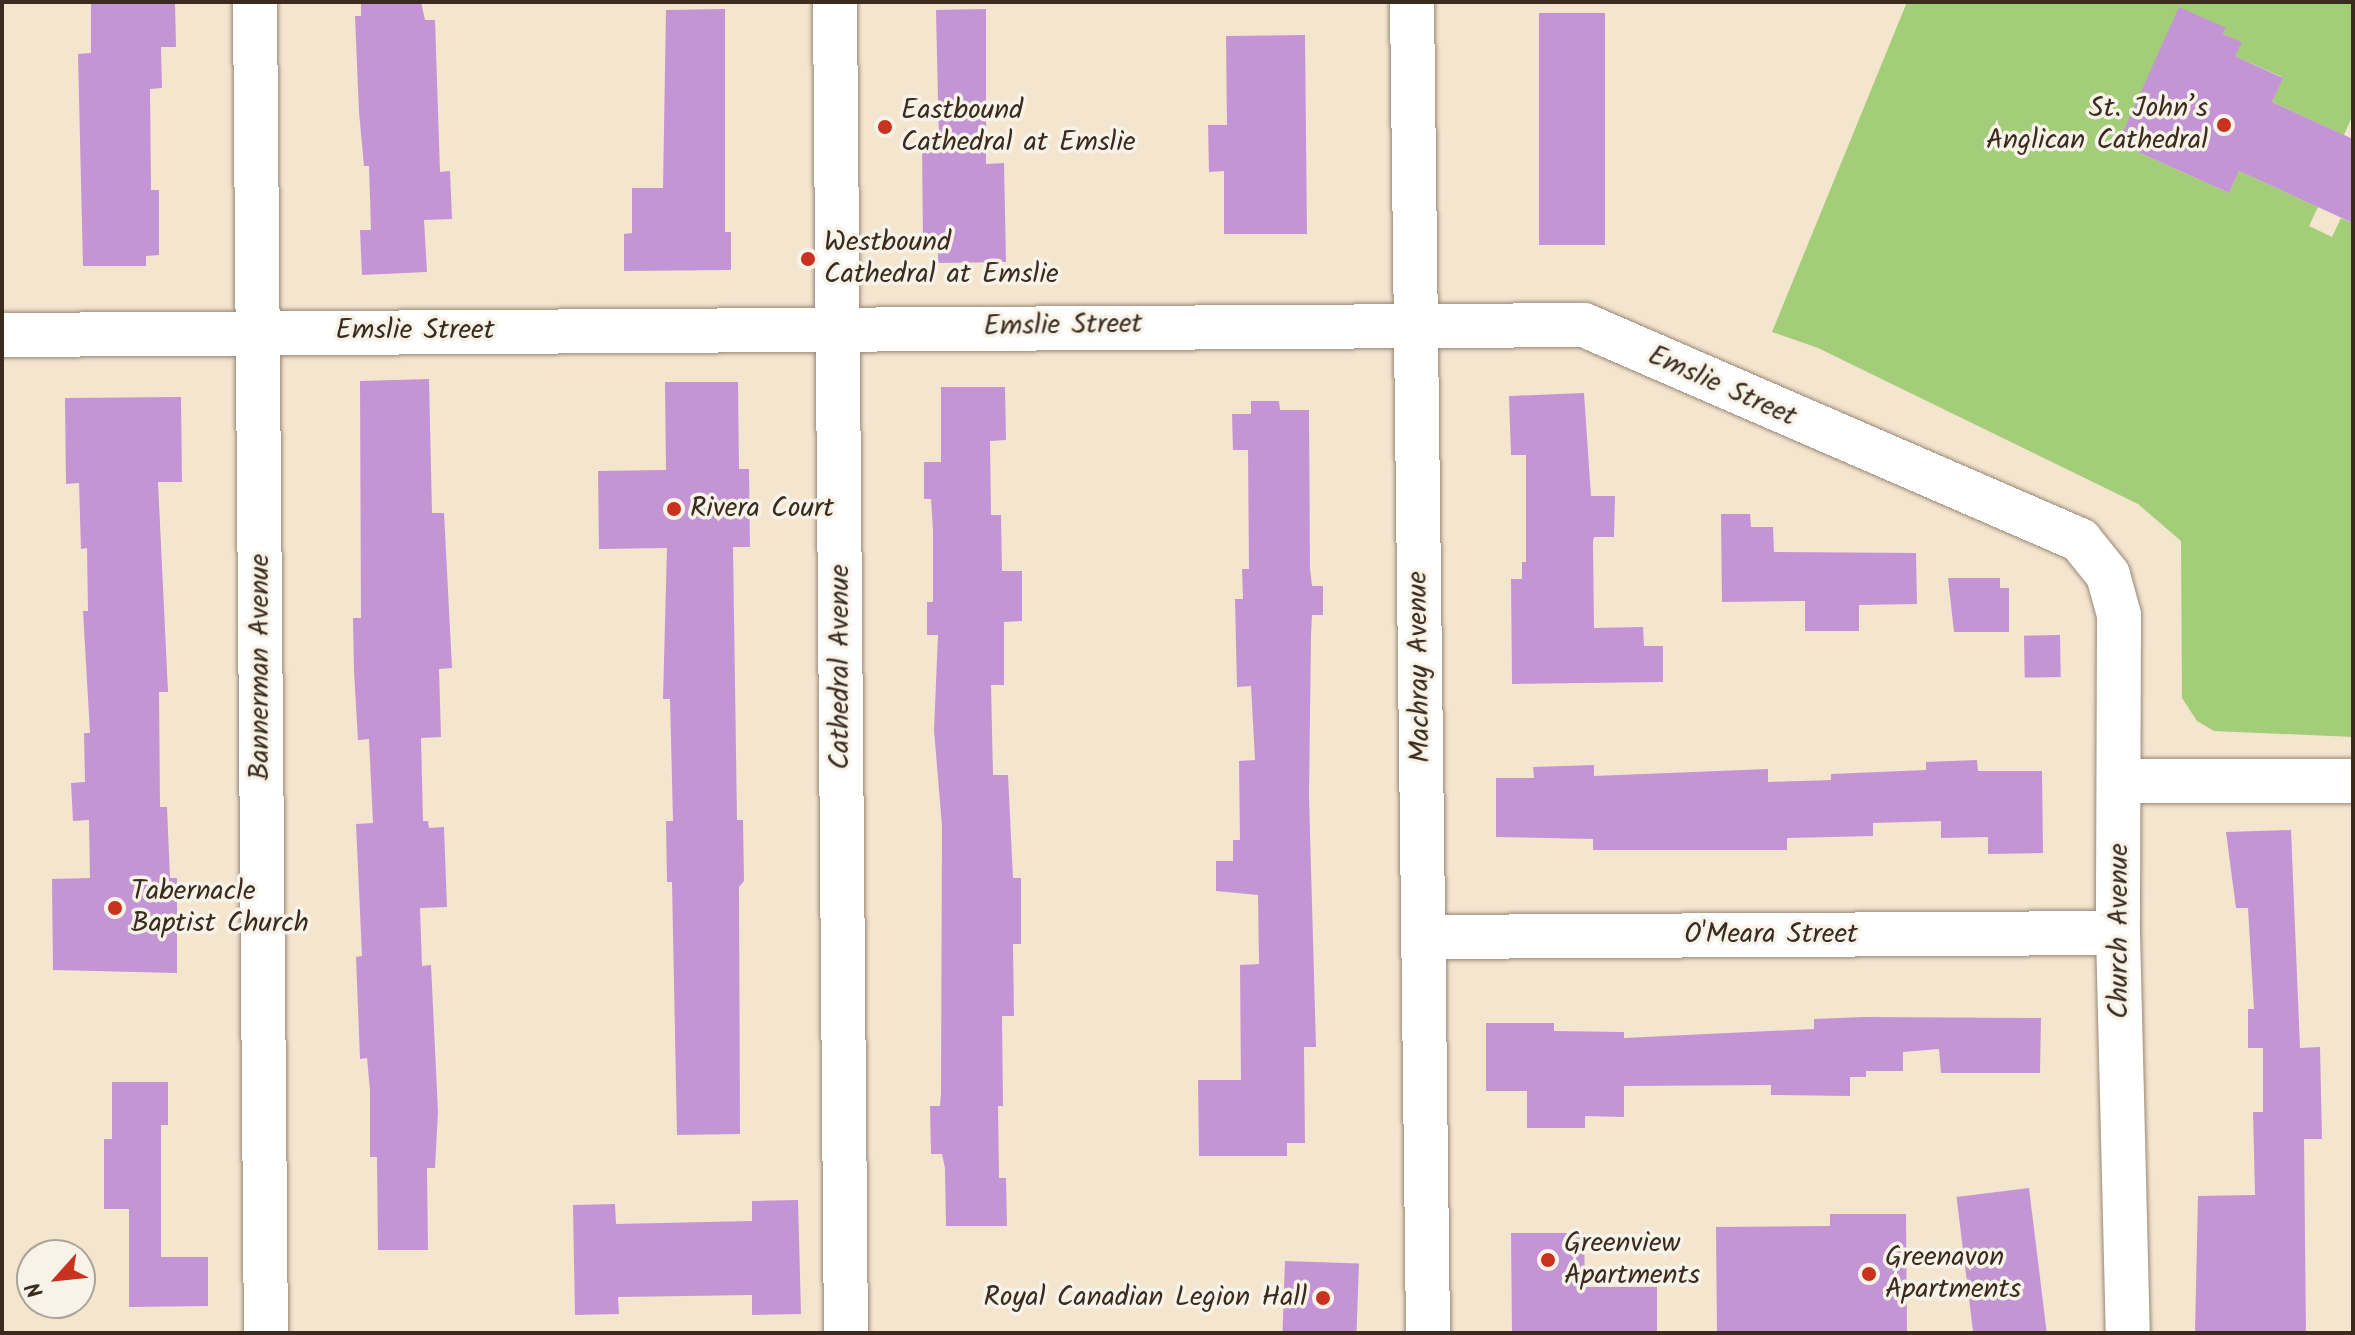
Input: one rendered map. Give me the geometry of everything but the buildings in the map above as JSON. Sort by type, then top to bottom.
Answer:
[{"type":"street","name":"Bannerman Avenue","points":[[255,2],[266,1333]]},
{"type":"street","name":"Cathedral Avenue","points":[[835,2],[846,1333]]},
{"type":"street","name":"Machray Avenue","points":[[1412,2],[1428,1333]]},
{"type":"street","name":"Emslie Street","points":[[2,335],[1416,323],[1584,325],[2080,540]]},
{"type":"street","name":"Church Avenue","points":[[2080,540],[2108,575],[2119,615],[2121,781],[2118,933],[2128,1333]]},
{"type":"street","points":[[2121,781],[2353,781]]},
{"type":"street","name":"O'Meara Street","points":[[1423,937],[2118,933]]},
{"type":"green space","points":[[1907,2],[2353,2],[2353,114],[2344,135],[2272,102],[2282,77],[2235,56],[2241,42],[2223,34],[2225,29],[2118,143],[2229,193],[2239,171],[2318,207],[2309,226],[2332,237],[2341,218],[2353,223],[2353,737],[2214,731],[2197,721],[2182,698],[2181,541],[2138,504],[1818,348],[1772,332]]},
{"type":"place","name":"St. John’s Anglican Cathedral","points":[[2224,125]]},
{"type":"place","name":"Eastbound Cathedral at Emslie","points":[[885,127]]},
{"type":"place","name":"Westbound Cathedral at Emslie","points":[[808,259]]},
{"type":"place","name":"Rivera Court","points":[[674,509]]},
{"type":"place","name":"Tabernacle Baptist Church","points":[[115,908]]},
{"type":"place","name":"Greenview Apartments","points":[[1548,1260]]},
{"type":"place","name":"Greenavon Apartments","points":[[1869,1274]]},
{"type":"place","name":"Royal Canadian Legion Hall","points":[[1323,1298]]}]
